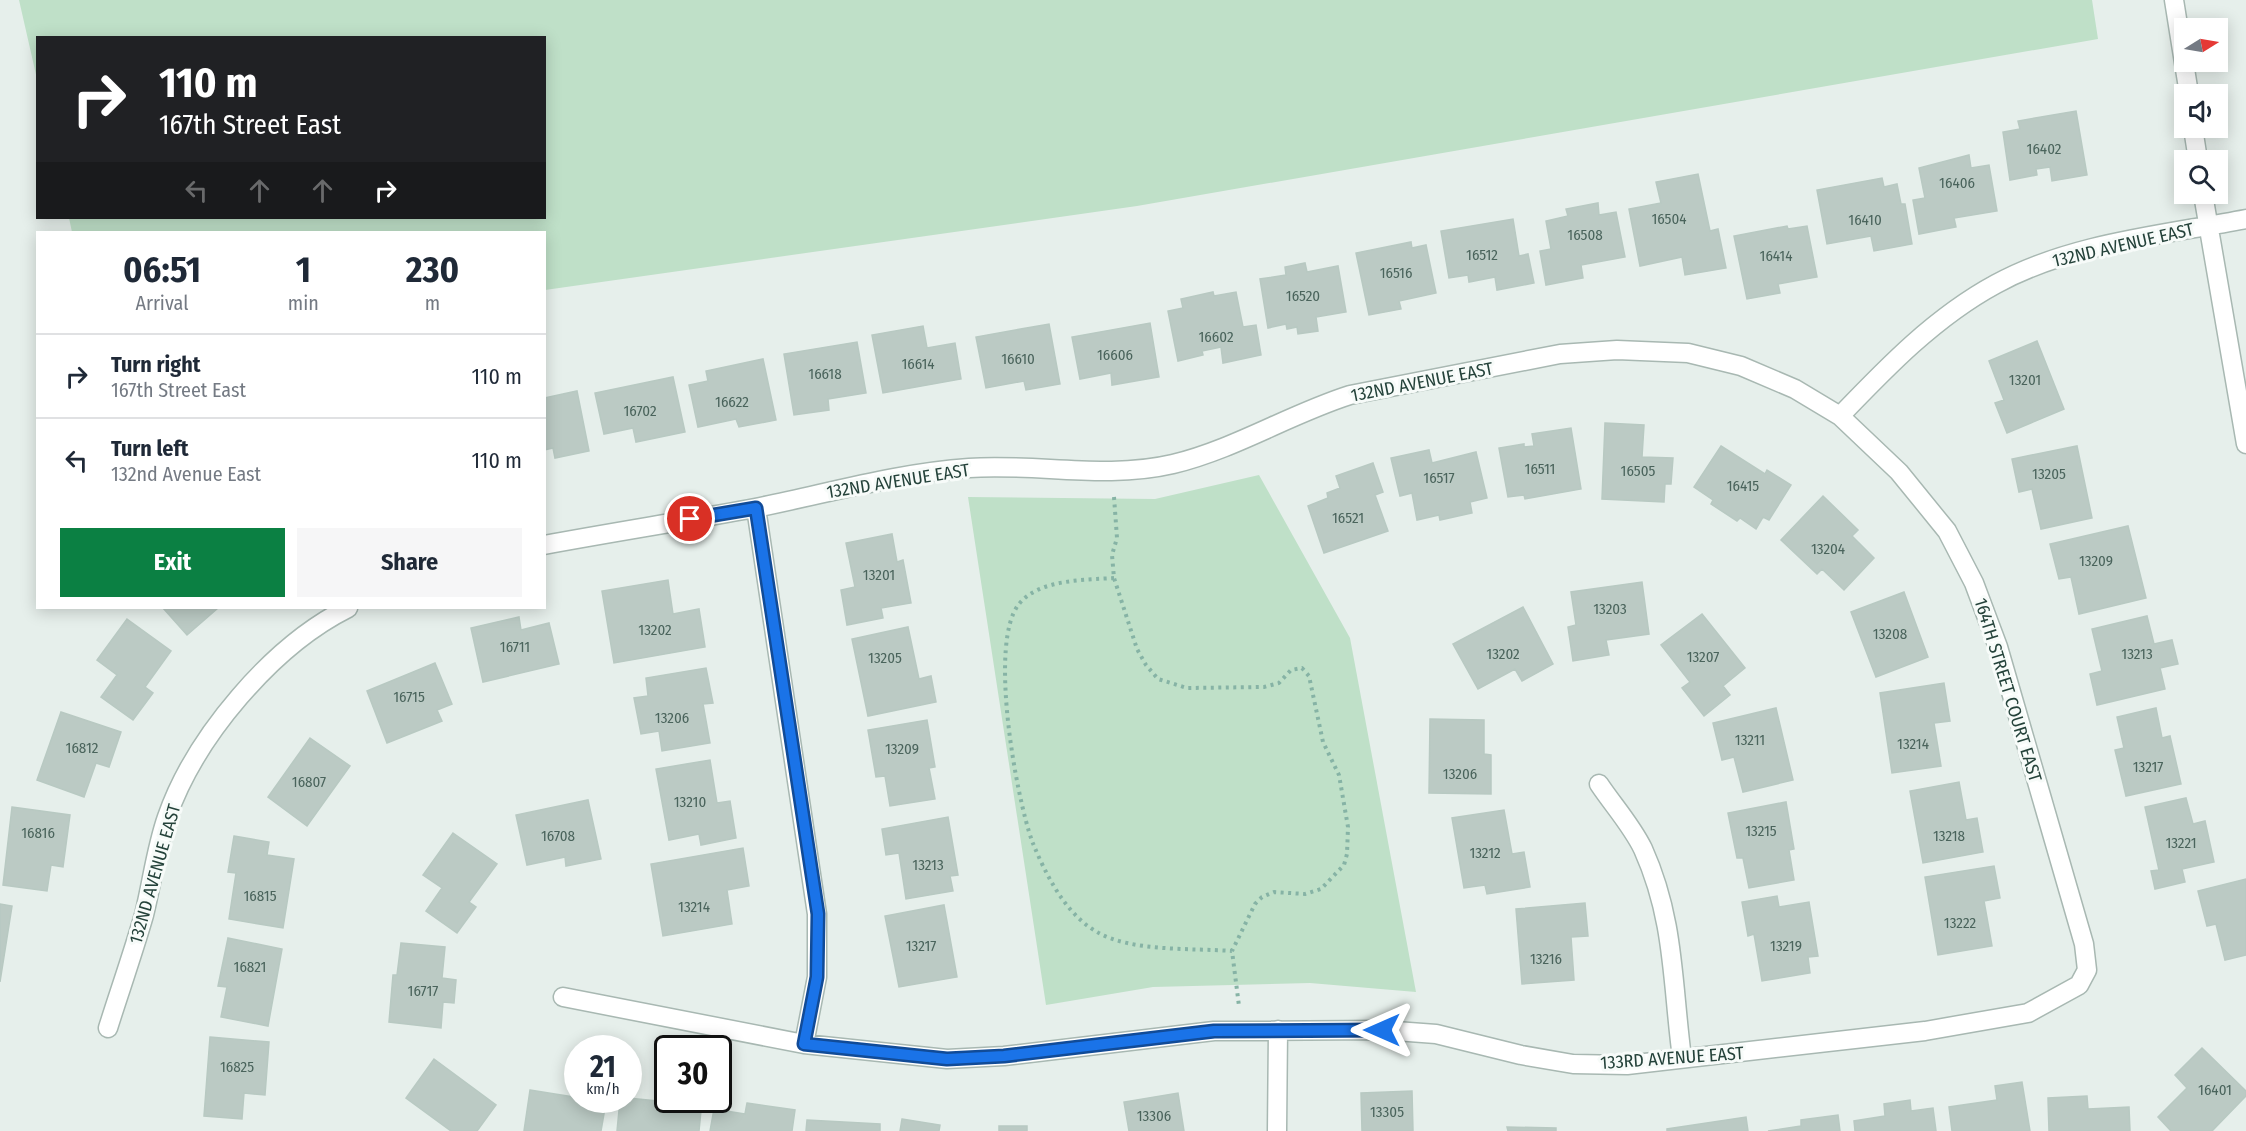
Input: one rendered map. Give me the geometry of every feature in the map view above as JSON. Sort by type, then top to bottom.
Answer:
[{"type":"street","points":[[2174,0],[2187,84]]},
{"type":"street","points":[[2205,204],[2246,444]]},
{"type":"street","name":"132ND AVENUE EAST","points":[[546,545],[756,508],[906,477],[970,468],[1111,470],[1172,464],[1277,426],[1321,404],[1350,395],[1560,354],[1617,350],[1688,353],[1742,366],[1795,389],[1840,416],[1893,360],[1952,311],[1996,284],[2045,263],[2106,245],[2246,219]]},
{"type":"street","name":"164TH STREET COURT EAST","points":[[1840,416],[1899,472],[1947,531],[1974,583],[1998,647],[2084,944],[2087,970]]},
{"type":"street","points":[[756,508],[818,914],[817,977],[804,1044]]},
{"type":"street","name":"132ND AVENUE EAST","points":[[108,1028],[144,915],[167,817],[205,740],[243,692],[298,637],[346,609]]},
{"type":"street","points":[[1599,784],[1642,848],[1662,901],[1673,949],[1676,1010],[1682,1058]]},
{"type":"street","name":"133RD AVENUE EAST","points":[[563,997],[804,1044],[947,1059],[1004,1056],[1203,1032],[1382,1030],[1436,1034],[1521,1055],[1573,1064],[1627,1065],[1925,1031],[2028,1013],[2079,985],[2087,970]]},
{"type":"street","points":[[1277,1131],[1278,1030]]},
{"type":"path","points":[[1111,470],[1117,538],[1112,555],[1114,578],[1137,649],[1146,665],[1158,678],[1187,688],[1264,687],[1279,683],[1291,670],[1302,668],[1309,676],[1323,742],[1339,775],[1348,827],[1347,854],[1344,865],[1321,889],[1305,894],[1274,892],[1262,897],[1255,904],[1232,951],[1242,1030]]},
{"type":"path","points":[[1114,578],[1080,580],[1033,593],[1019,604],[1009,625],[1004,663],[1007,709],[1019,793],[1032,840],[1052,882],[1072,911],[1096,932],[1119,941],[1232,951]]},
{"type":"green space","points":[[19,0],[2092,0],[2098,39],[1137,206],[546,290],[546,231],[72,231],[69,219],[546,219],[546,36],[36,36],[36,75]]},
{"type":"green space","points":[[1259,475],[1350,638],[1416,992],[1310,983],[1153,987],[1046,1005],[968,497],[1155,499]]},
{"type":"building","points":[[2076,111],[2087,175],[2052,181],[2050,167],[2036,169],[2037,175],[2010,180],[2003,132],[2020,129],[2018,121]]},
{"type":"building","points":[[1969,155],[1971,168],[1989,165],[1997,211],[1954,218],[1956,227],[1919,234],[1913,200],[1925,198],[1919,168]]},
{"type":"building","points":[[1698,174],[1710,231],[1718,229],[1726,268],[1685,275],[1682,257],[1640,266],[1629,209],[1661,203],[1656,182]]},
{"type":"building","points":[[1882,178],[1884,187],[1897,184],[1901,204],[1905,204],[1912,244],[1874,251],[1871,236],[1827,244],[1817,190]]},
{"type":"building","points":[[1598,203],[1599,215],[1616,212],[1625,257],[1581,265],[1583,278],[1546,285],[1540,251],[1551,249],[1546,221],[1568,216],[1566,209]]},
{"type":"building","points":[[1513,219],[1519,256],[1528,254],[1534,283],[1497,290],[1495,277],[1469,282],[1468,275],[1449,278],[1441,231]]},
{"type":"building","points":[[1787,226],[1788,229],[1807,226],[1817,277],[1778,284],[1780,293],[1747,299],[1734,236]]},
{"type":"building","points":[[1411,242],[1412,248],[1426,245],[1436,293],[1399,301],[1401,309],[1369,315],[1356,253]]},
{"type":"building","points":[[1305,263],[1307,272],[1338,266],[1346,312],[1316,317],[1318,331],[1298,334],[1297,327],[1287,329],[1286,324],[1268,328],[1260,279],[1286,275],[1285,267]]},
{"type":"building","points":[[1213,292],[1214,296],[1236,292],[1243,327],[1256,325],[1261,355],[1223,363],[1221,347],[1202,351],[1203,355],[1178,361],[1168,311],[1183,308],[1181,299]]},
{"type":"building","points":[[1150,323],[1159,377],[1112,385],[1111,373],[1080,379],[1072,337]]},
{"type":"building","points":[[1049,324],[1060,384],[1026,390],[1024,381],[986,388],[976,337]]},
{"type":"building","points":[[923,326],[927,348],[955,343],[961,379],[883,393],[872,335]]},
{"type":"building","points":[[2037,341],[2064,409],[2007,433],[1995,403],[2004,400],[1989,361]]},
{"type":"building","points":[[857,342],[866,393],[828,399],[829,410],[794,415],[784,354]]},
{"type":"building","points":[[763,359],[776,420],[739,427],[736,419],[698,427],[689,385],[708,381],[706,371]]},
{"type":"building","points":[[673,377],[685,432],[636,442],[633,428],[604,434],[595,393]]},
{"type":"building","points":[[577,391],[589,451],[555,458],[553,448],[546,450],[546,398]]},
{"type":"building","points":[[1605,423],[1644,425],[1642,457],[1673,458],[1671,484],[1665,484],[1664,502],[1602,499]]},
{"type":"building","points":[[1571,428],[1581,489],[1525,499],[1524,495],[1508,497],[1499,448],[1524,444],[1524,447],[1534,446],[1532,434]]},
{"type":"building","points":[[1721,446],[1765,474],[1767,470],[1791,485],[1769,520],[1763,517],[1756,529],[1740,518],[1737,521],[1711,504],[1713,500],[1694,487]]},
{"type":"building","points":[[2077,446],[2092,518],[2041,529],[2032,489],[2019,492],[2012,459]]},
{"type":"building","points":[[1429,450],[1432,463],[1476,452],[1487,498],[1470,502],[1472,513],[1440,520],[1439,515],[1417,520],[1412,493],[1400,496],[1391,458]]},
{"type":"building","points":[[1373,463],[1383,492],[1375,495],[1388,531],[1324,553],[1308,506],[1328,498],[1327,493],[1340,488],[1336,476]]},
{"type":"building","points":[[1823,496],[1858,530],[1852,536],[1874,558],[1844,590],[1822,569],[1817,574],[1781,540]]},
{"type":"building","points":[[2128,526],[2146,598],[2079,614],[2071,577],[2059,579],[2050,544]]},
{"type":"building","points":[[892,534],[897,562],[903,560],[911,603],[881,608],[883,618],[847,625],[841,590],[855,587],[846,543]]},
{"type":"building","points":[[668,580],[673,614],[699,609],[705,647],[614,663],[602,591]]},
{"type":"building","points":[[1642,582],[1649,634],[1606,640],[1609,655],[1573,661],[1568,627],[1576,625],[1571,592]]},
{"type":"building","points":[[1904,592],[1928,657],[1876,677],[1851,612]]},
{"type":"building","points":[[1523,607],[1553,664],[1522,681],[1515,669],[1478,689],[1453,644]]},
{"type":"building","points":[[164,609],[217,609],[187,635]]},
{"type":"building","points":[[1702,614],[1745,668],[1723,686],[1730,695],[1704,716],[1682,688],[1690,682],[1661,645]]},
{"type":"building","points":[[2147,616],[2154,644],[2172,640],[2178,664],[2160,668],[2165,689],[2097,705],[2090,674],[2102,671],[2092,629]]},
{"type":"building","points":[[519,617],[521,630],[549,623],[559,664],[483,682],[471,628]]},
{"type":"building","points":[[127,619],[171,651],[145,687],[153,693],[133,720],[101,697],[117,675],[97,660]]},
{"type":"building","points":[[908,627],[919,679],[931,676],[936,702],[868,716],[852,639]]},
{"type":"building","points":[[435,663],[452,704],[437,710],[442,721],[387,743],[367,691]]},
{"type":"building","points":[[706,668],[713,703],[703,704],[710,743],[662,751],[659,731],[641,734],[634,698],[648,696],[646,678]]},
{"type":"building","points":[[1944,683],[1950,721],[1934,723],[1941,766],[1892,773],[1880,693]]},
{"type":"building","points":[[1776,708],[1793,780],[1743,792],[1734,757],[1722,760],[1713,723]]},
{"type":"building","points":[[2156,708],[2162,738],[2170,736],[2181,784],[2126,796],[2115,750],[2124,748],[2117,717]]},
{"type":"building","points":[[61,712],[121,732],[109,767],[96,763],[84,797],[37,780]]},
{"type":"building","points":[[1430,719],[1484,720],[1484,754],[1491,755],[1491,794],[1429,793]]},
{"type":"building","points":[[927,720],[935,767],[929,768],[935,799],[890,806],[885,776],[876,777],[868,730]]},
{"type":"building","points":[[310,738],[350,766],[307,826],[268,797]]},
{"type":"building","points":[[710,760],[717,803],[730,801],[736,838],[701,845],[699,834],[669,840],[656,769]]},
{"type":"building","points":[[1959,782],[1966,820],[1977,818],[1983,852],[1923,863],[1910,791]]},
{"type":"building","points":[[2186,798],[2193,824],[2205,821],[2214,862],[2182,869],[2185,882],[2155,889],[2151,871],[2159,870],[2145,807]]},
{"type":"building","points":[[588,800],[601,859],[566,866],[565,857],[527,865],[516,815]]},
{"type":"building","points":[[1786,802],[1794,849],[1789,850],[1794,880],[1749,888],[1743,858],[1737,858],[1728,813]]},
{"type":"building","points":[[12,807],[70,815],[63,867],[51,865],[47,891],[3,885]]},
{"type":"building","points":[[1504,810],[1512,854],[1524,852],[1530,887],[1487,894],[1485,885],[1464,888],[1452,818]]},
{"type":"building","points":[[948,817],[958,875],[950,876],[953,891],[906,899],[899,853],[886,855],[882,829]]},
{"type":"building","points":[[453,833],[497,864],[469,902],[476,907],[457,933],[426,911],[442,888],[423,875]]},
{"type":"building","points":[[234,836],[269,842],[267,855],[294,859],[283,928],[229,919],[236,873],[228,872]]},
{"type":"building","points":[[743,848],[749,886],[727,890],[732,924],[663,936],[651,864]]},
{"type":"building","points":[[1994,866],[2000,898],[1984,901],[1992,946],[1938,955],[1925,877]]},
{"type":"building","points":[[2246,879],[2246,955],[2225,960],[2216,924],[2207,926],[2198,891]]},
{"type":"building","points":[[1777,896],[1779,907],[1809,902],[1818,956],[1808,957],[1810,973],[1762,981],[1754,934],[1748,936],[1742,902]]},
{"type":"building","points":[[1585,903],[1588,936],[1571,937],[1574,980],[1522,984],[1516,909]]},
{"type":"building","points":[[0,904],[12,906],[0,982]]},
{"type":"building","points":[[944,905],[957,977],[899,987],[885,916]]},
{"type":"building","points":[[228,938],[282,949],[268,1026],[221,1017],[227,987],[218,986]]},
{"type":"building","points":[[401,943],[445,947],[442,978],[456,980],[454,1003],[443,1002],[441,1028],[389,1022],[393,975],[397,975]]},
{"type":"building","points":[[210,1037],[269,1042],[265,1095],[244,1093],[242,1119],[204,1116]]},
{"type":"building","points":[[2202,1048],[2246,1091],[2246,1096],[2212,1131],[2171,1131],[2158,1117],[2187,1088],[2175,1075]]},
{"type":"building","points":[[434,1059],[496,1105],[477,1131],[451,1131],[406,1098]]},
{"type":"building","points":[[2022,1082],[2030,1131],[1952,1131],[1949,1107],[1997,1100],[1995,1086]]},
{"type":"building","points":[[530,1090],[564,1095],[564,1113],[604,1113],[601,1131],[524,1131]]},
{"type":"building","points":[[1412,1091],[1413,1131],[1362,1131],[1361,1093]]},
{"type":"building","points":[[1178,1093],[1184,1131],[1129,1131],[1124,1102]]},
{"type":"building","points":[[2087,1096],[2088,1109],[2129,1107],[2130,1131],[2049,1131],[2048,1098]]},
{"type":"building","points":[[642,1099],[654,1101],[654,1113],[701,1113],[699,1131],[617,1131],[619,1113],[642,1113]]},
{"type":"building","points":[[1910,1100],[1911,1111],[1933,1108],[1936,1131],[1855,1131],[1854,1121],[1885,1116],[1884,1104]]},
{"type":"building","points":[[747,1103],[795,1110],[792,1131],[710,1131],[713,1113],[745,1114]]},
{"type":"building","points":[[1838,1115],[1840,1131],[1768,1131],[1801,1126],[1801,1120]]},
{"type":"building","points":[[1746,1117],[1748,1131],[1667,1131],[1667,1129]]},
{"type":"building","points":[[902,1119],[940,1125],[939,1131],[900,1131]]},
{"type":"building","points":[[807,1120],[880,1124],[880,1131],[806,1131]]},
{"type":"building","points":[[999,1126],[1027,1126],[1027,1131],[999,1131]]},
{"type":"building","points":[[1507,1127],[1556,1128],[1556,1131],[1508,1131]]},
{"type":"route","points":[[690,519],[756,508],[809,842],[818,914],[817,977],[804,1044],[947,1059],[1004,1056],[1138,1038],[1214,1031],[1382,1030]]}]
